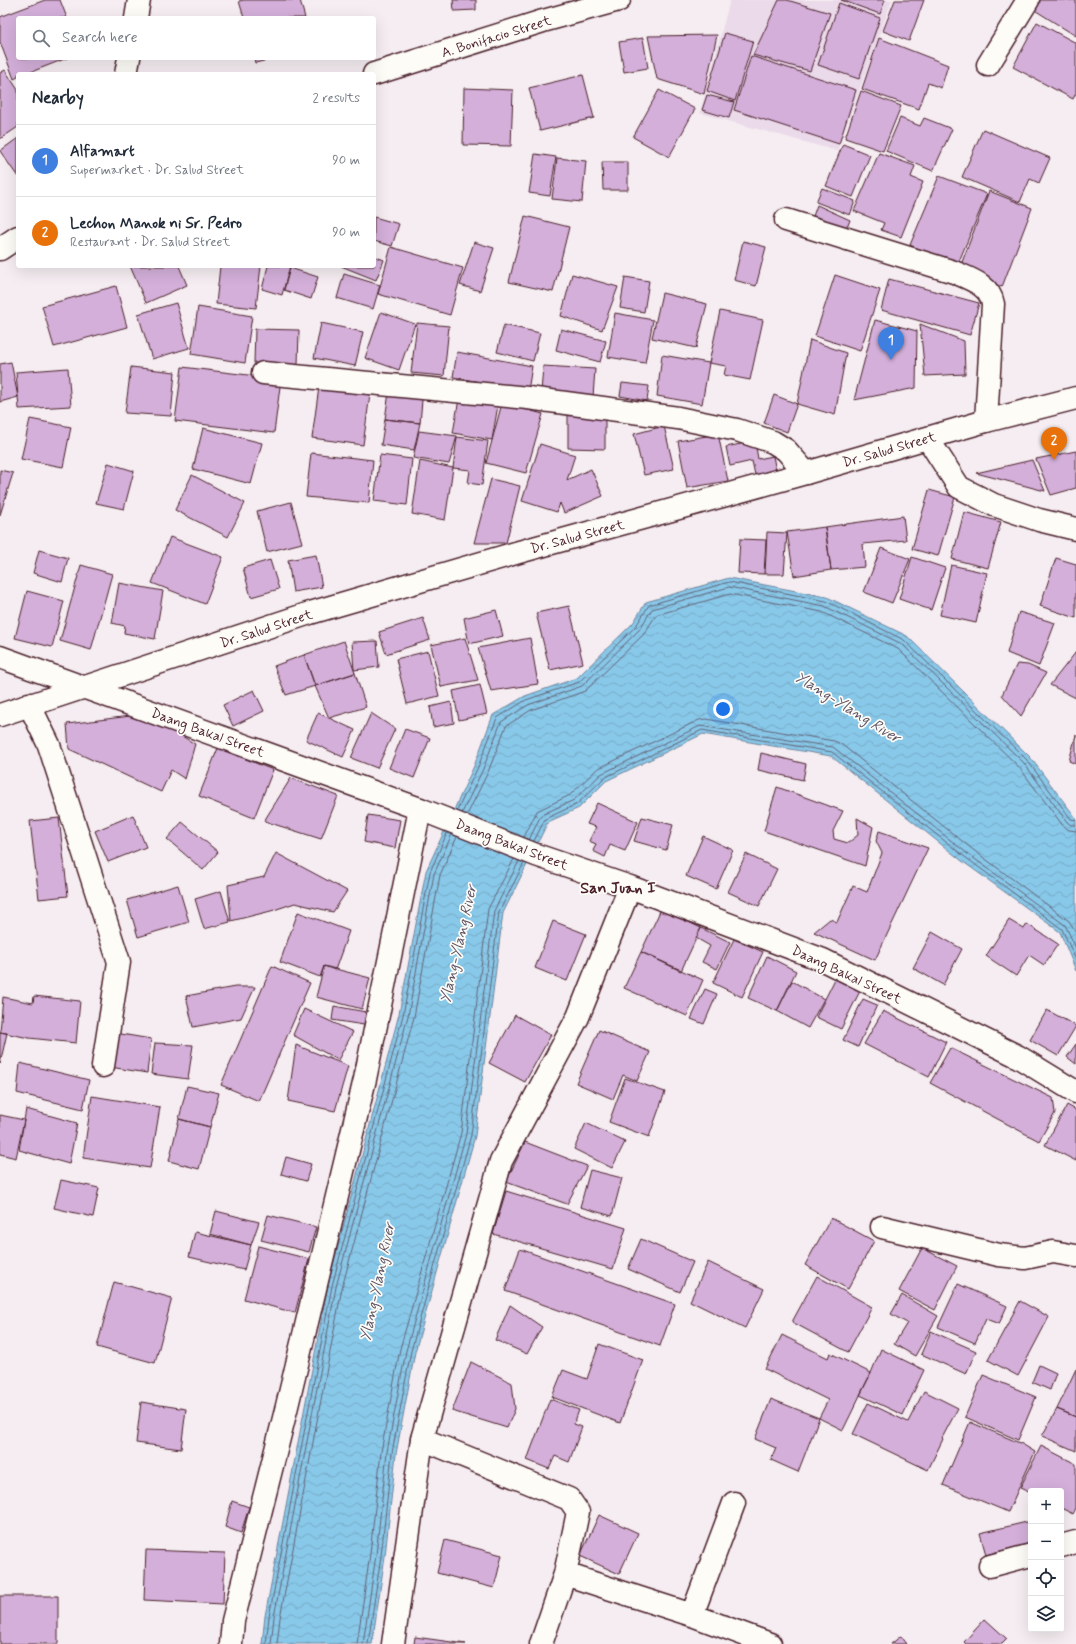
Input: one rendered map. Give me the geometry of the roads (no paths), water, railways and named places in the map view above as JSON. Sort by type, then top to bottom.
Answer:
[{"type":"street","points":[[136,16],[139,0]]},
{"type":"street","name":"A. Bonifacio Street","points":[[376,73],[543,21],[619,0]]},
{"type":"street","points":[[988,65],[1028,0]]},
{"type":"street","points":[[126,72],[129,60]]},
{"type":"street","points":[[786,220],[954,272],[972,280],[987,290],[992,296],[993,304],[986,421]]},
{"type":"street","points":[[0,249],[16,238]]},
{"type":"street","points":[[263,373],[528,398],[678,418],[737,430],[773,442],[786,450],[806,473]]},
{"type":"street","name":"Dr. Salud Street","points":[[0,715],[29,704],[310,613],[519,552],[806,473],[986,421],[1076,398]]},
{"type":"street","points":[[928,438],[959,487],[994,505],[1039,520],[1076,529]]},
{"type":"street","name":"Daang Bakal Street","points":[[0,657],[427,811],[536,855],[630,887],[823,960],[1017,1056],[1076,1092]]},
{"type":"street","points":[[29,704],[49,744],[119,962],[103,1066]]},
{"type":"street","points":[[231,1644],[233,1621],[287,1406],[427,811]]},
{"type":"street","points":[[393,1644],[422,1440],[501,1161],[578,1017],[630,887]]},
{"type":"street","points":[[882,1226],[999,1255],[1025,1258],[1053,1252],[1076,1256]]},
{"type":"street","points":[[422,1440],[569,1499],[578,1512],[565,1574],[541,1644]]},
{"type":"street","points":[[692,1615],[734,1503]]},
{"type":"street","points":[[1064,1545],[1076,1542]]},
{"type":"street","points":[[990,1566],[1028,1556]]},
{"type":"street","points":[[565,1574],[692,1615],[770,1644]]},
{"type":"water","name":"Ylang-Ylang River","points":[[729,578],[827,597],[907,636],[1030,757],[1076,818],[1076,971],[1060,932],[962,861],[831,756],[703,734],[606,781],[579,808],[548,822],[503,913],[475,1136],[415,1352],[396,1454],[385,1556],[372,1644],[262,1644],[265,1616],[328,1285],[399,1014],[426,871],[474,766],[493,715],[525,696],[577,678],[633,623],[646,602]]},
{"type":"place","name":"Alfamart","points":[[891,360]]},
{"type":"place","name":"Lechon Manok ni Sr. Pedro","points":[[1054,460]]},
{"type":"district","name":"San Juan I","points":[[618,887]]}]
